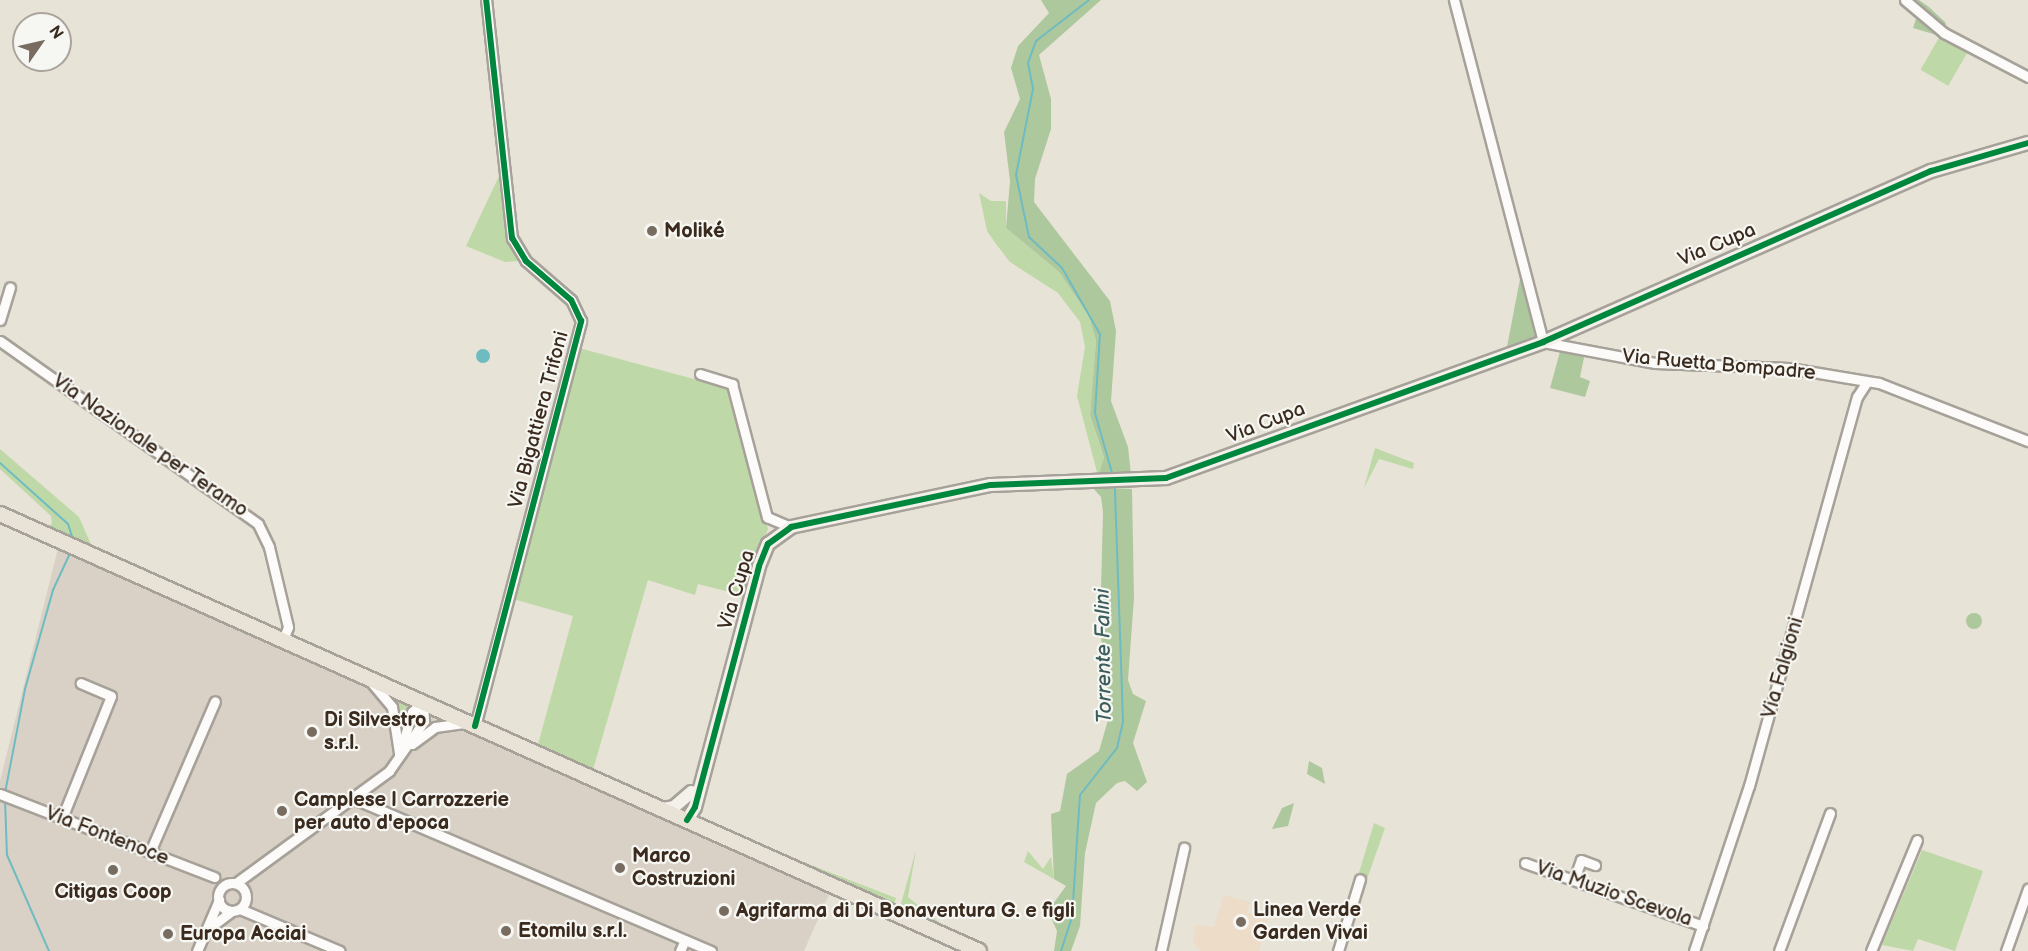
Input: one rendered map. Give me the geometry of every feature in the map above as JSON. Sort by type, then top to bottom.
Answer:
[{"type":"main road","points":[[0,514],[979,951]]},
{"type":"street","name":"Via Bigattiera Trifoni","points":[[472,724],[581,321],[571,300],[526,261],[512,238],[486,0]]},
{"type":"street","points":[[1454,0],[1543,342]]},
{"type":"street","points":[[1905,0],[1944,33],[2028,77]]},
{"type":"street","name":"Via Cupa","points":[[687,820],[759,567],[768,544],[791,527],[991,485],[1166,478],[1543,342],[1931,171],[2028,143]]},
{"type":"street","points":[[0,320],[10,288]]},
{"type":"street","name":"Via Nazionale per Teramo","points":[[0,341],[258,524],[269,547],[288,627],[283,640]]},
{"type":"street","name":"Via Ruetta Bompadre","points":[[1543,342],[1655,363],[1789,368],[1866,383],[1931,401],[2028,441]]},
{"type":"street","points":[[700,374],[732,384],[767,516],[791,527]]},
{"type":"street","name":"Via Falgioni","points":[[1694,951],[1806,590],[1857,397],[1866,383]]},
{"type":"street","points":[[364,676],[393,707],[399,756]]},
{"type":"street","points":[[62,818],[111,696],[81,683]]},
{"type":"street","points":[[150,852],[215,701]]},
{"type":"street","points":[[399,756],[412,712],[423,702]]},
{"type":"street","points":[[197,951],[219,896],[232,883],[257,872],[357,800],[399,756],[424,721],[423,702]]},
{"type":"street","points":[[399,756],[435,728],[472,724]]},
{"type":"street","points":[[694,795],[701,819],[715,833]]},
{"type":"street","name":"Via Cupa","points":[[662,809],[674,807],[694,795]]},
{"type":"street","name":"Via Fontenoce","points":[[5,796],[232,883]]},
{"type":"street","points":[[357,800],[711,951]]},
{"type":"street","points":[[1779,951],[1830,813]]},
{"type":"street","points":[[1871,951],[1917,840]]},
{"type":"street","points":[[1161,951],[1184,848]]},
{"type":"street","points":[[1574,880],[1581,860],[1595,865]]},
{"type":"street","name":"Via Muzio Scevola","points":[[1525,863],[1703,926]]},
{"type":"street","points":[[206,931],[236,910],[246,896],[257,872]]},
{"type":"street","points":[[214,878],[219,896],[236,910],[257,915],[340,951]]},
{"type":"street","points":[[1338,951],[1360,879]]},
{"type":"street","points":[[232,883],[246,896],[257,915]]},
{"type":"street","points":[[2006,951],[2028,889]]},
{"type":"street","points":[[680,951],[685,940]]},
{"type":"shaded area","points":[[59,544],[831,890],[804,951],[0,951],[0,781]]},
{"type":"shaded area","name":"Linea Verde Garden Vivai","points":[[1224,895],[1250,902],[1247,913],[1268,919],[1259,951],[1201,951],[1193,942],[1196,925],[1214,927]]},
{"type":"green space","points":[[1041,0],[1101,0],[1039,55],[1051,99],[1051,129],[1035,179],[1034,202],[1110,301],[1116,331],[1111,401],[1128,447],[1131,474],[1098,476],[1104,458],[1090,415],[1096,341],[1089,316],[1059,272],[1006,228],[1010,181],[1004,132],[1020,99],[1011,68],[1018,46],[1049,13]]},
{"type":"green space","points":[[1899,0],[1919,0],[1929,7],[1946,23],[1940,36],[1913,28],[1917,16]]},
{"type":"green space","points":[[1940,36],[1968,52],[1948,86],[1920,70]]},
{"type":"green space","points":[[500,174],[508,232],[519,261],[505,262],[466,246]]},
{"type":"green space","points":[[979,193],[991,201],[1006,201],[1006,228],[1059,272],[1089,316],[1096,341],[1090,415],[1104,459],[1098,476],[1077,396],[1085,347],[1080,322],[1058,293],[1010,262],[987,231]]},
{"type":"green space","points":[[1524,274],[1540,339],[1506,352],[1520,279]]},
{"type":"green space","points":[[579,348],[727,388],[768,529],[745,596],[698,584],[695,595],[648,580],[592,773],[537,748],[573,616],[513,599]]},
{"type":"green space","points":[[1561,348],[1585,353],[1580,377],[1590,381],[1585,397],[1550,388]]},
{"type":"green space","points":[[1375,448],[1414,463],[1413,469],[1379,459],[1364,488]]},
{"type":"green space","points":[[0,449],[79,517],[93,549],[44,528],[52,524],[51,516],[0,469]]},
{"type":"green space","points":[[1092,487],[1132,489],[1134,598],[1128,680],[1133,694],[1146,701],[1133,743],[1147,782],[1137,791],[1125,781],[1117,783],[1096,803],[1085,853],[1080,926],[1071,951],[1054,951],[1057,931],[1048,911],[1066,886],[1054,879],[1051,814],[1060,811],[1067,774],[1099,751],[1110,713],[1100,628],[1103,512],[1101,497]]},
{"type":"green space","points":[[1971,613],[1977,613],[1982,621],[1980,627],[1971,629],[1966,624],[1966,618]]},
{"type":"green space","points":[[392,697],[413,705],[404,735],[402,717]]},
{"type":"green space","points":[[1309,761],[1322,768],[1325,784],[1307,774]]},
{"type":"green space","points":[[1294,803],[1288,826],[1272,829],[1282,808]]},
{"type":"green space","points":[[1374,823],[1385,828],[1367,879],[1358,876]]},
{"type":"green space","points":[[916,850],[908,897],[952,933],[899,911]]},
{"type":"green space","points":[[1922,850],[1983,871],[1955,951],[1918,939],[1913,951],[1882,945]]},
{"type":"green space","points":[[1028,851],[1043,869],[1051,857],[1054,879],[1024,862]]},
{"type":"green space","points":[[780,853],[896,898],[893,908],[779,856]]},
{"type":"water","points":[[480,349],[486,349],[490,356],[486,363],[480,363],[476,359],[476,353]]},
{"type":"waterway","name":"Torrente Falini","points":[[1089,0],[1036,41],[1028,63],[1033,89],[1016,175],[1029,237],[1062,268],[1100,334],[1095,413],[1113,476]]},
{"type":"waterway","points":[[0,463],[68,524],[74,542]]},
{"type":"waterway","name":"Torrente Falini","points":[[1061,951],[1072,918],[1080,795],[1117,748],[1123,721],[1115,489]]},
{"type":"waterway","points":[[5,793],[25,689],[53,590],[71,551]]},
{"type":"waterway","points":[[5,799],[7,855],[49,951]]},
{"type":"cycle path","points":[[475,726],[581,321],[571,300],[526,261],[512,238],[486,0]]},
{"type":"cycle path","points":[[687,820],[695,807],[759,566],[768,544],[791,527],[991,485],[1166,478],[1543,342],[1931,171],[2028,143]]},
{"type":"place","name":"Moliké","points":[[652,231]]},
{"type":"place","name":"Di Silvestro s.r.l.","points":[[312,732]]},
{"type":"place","name":"Camplese | Carrozzerie per auto d'epoca","points":[[282,811]]},
{"type":"place","name":"Marco Costruzioni","points":[[620,868]]},
{"type":"place","name":"Citigas Coop","points":[[113,870]]},
{"type":"place","name":"Agrifarma di Di Bonaventura G. e figli","points":[[724,911]]},
{"type":"place","name":"Linea Verde Garden Vivai","points":[[1241,922]]},
{"type":"place","name":"Etomilu s.r.l.","points":[[506,931]]},
{"type":"place","name":"Europa Acciai","points":[[168,934]]}]
